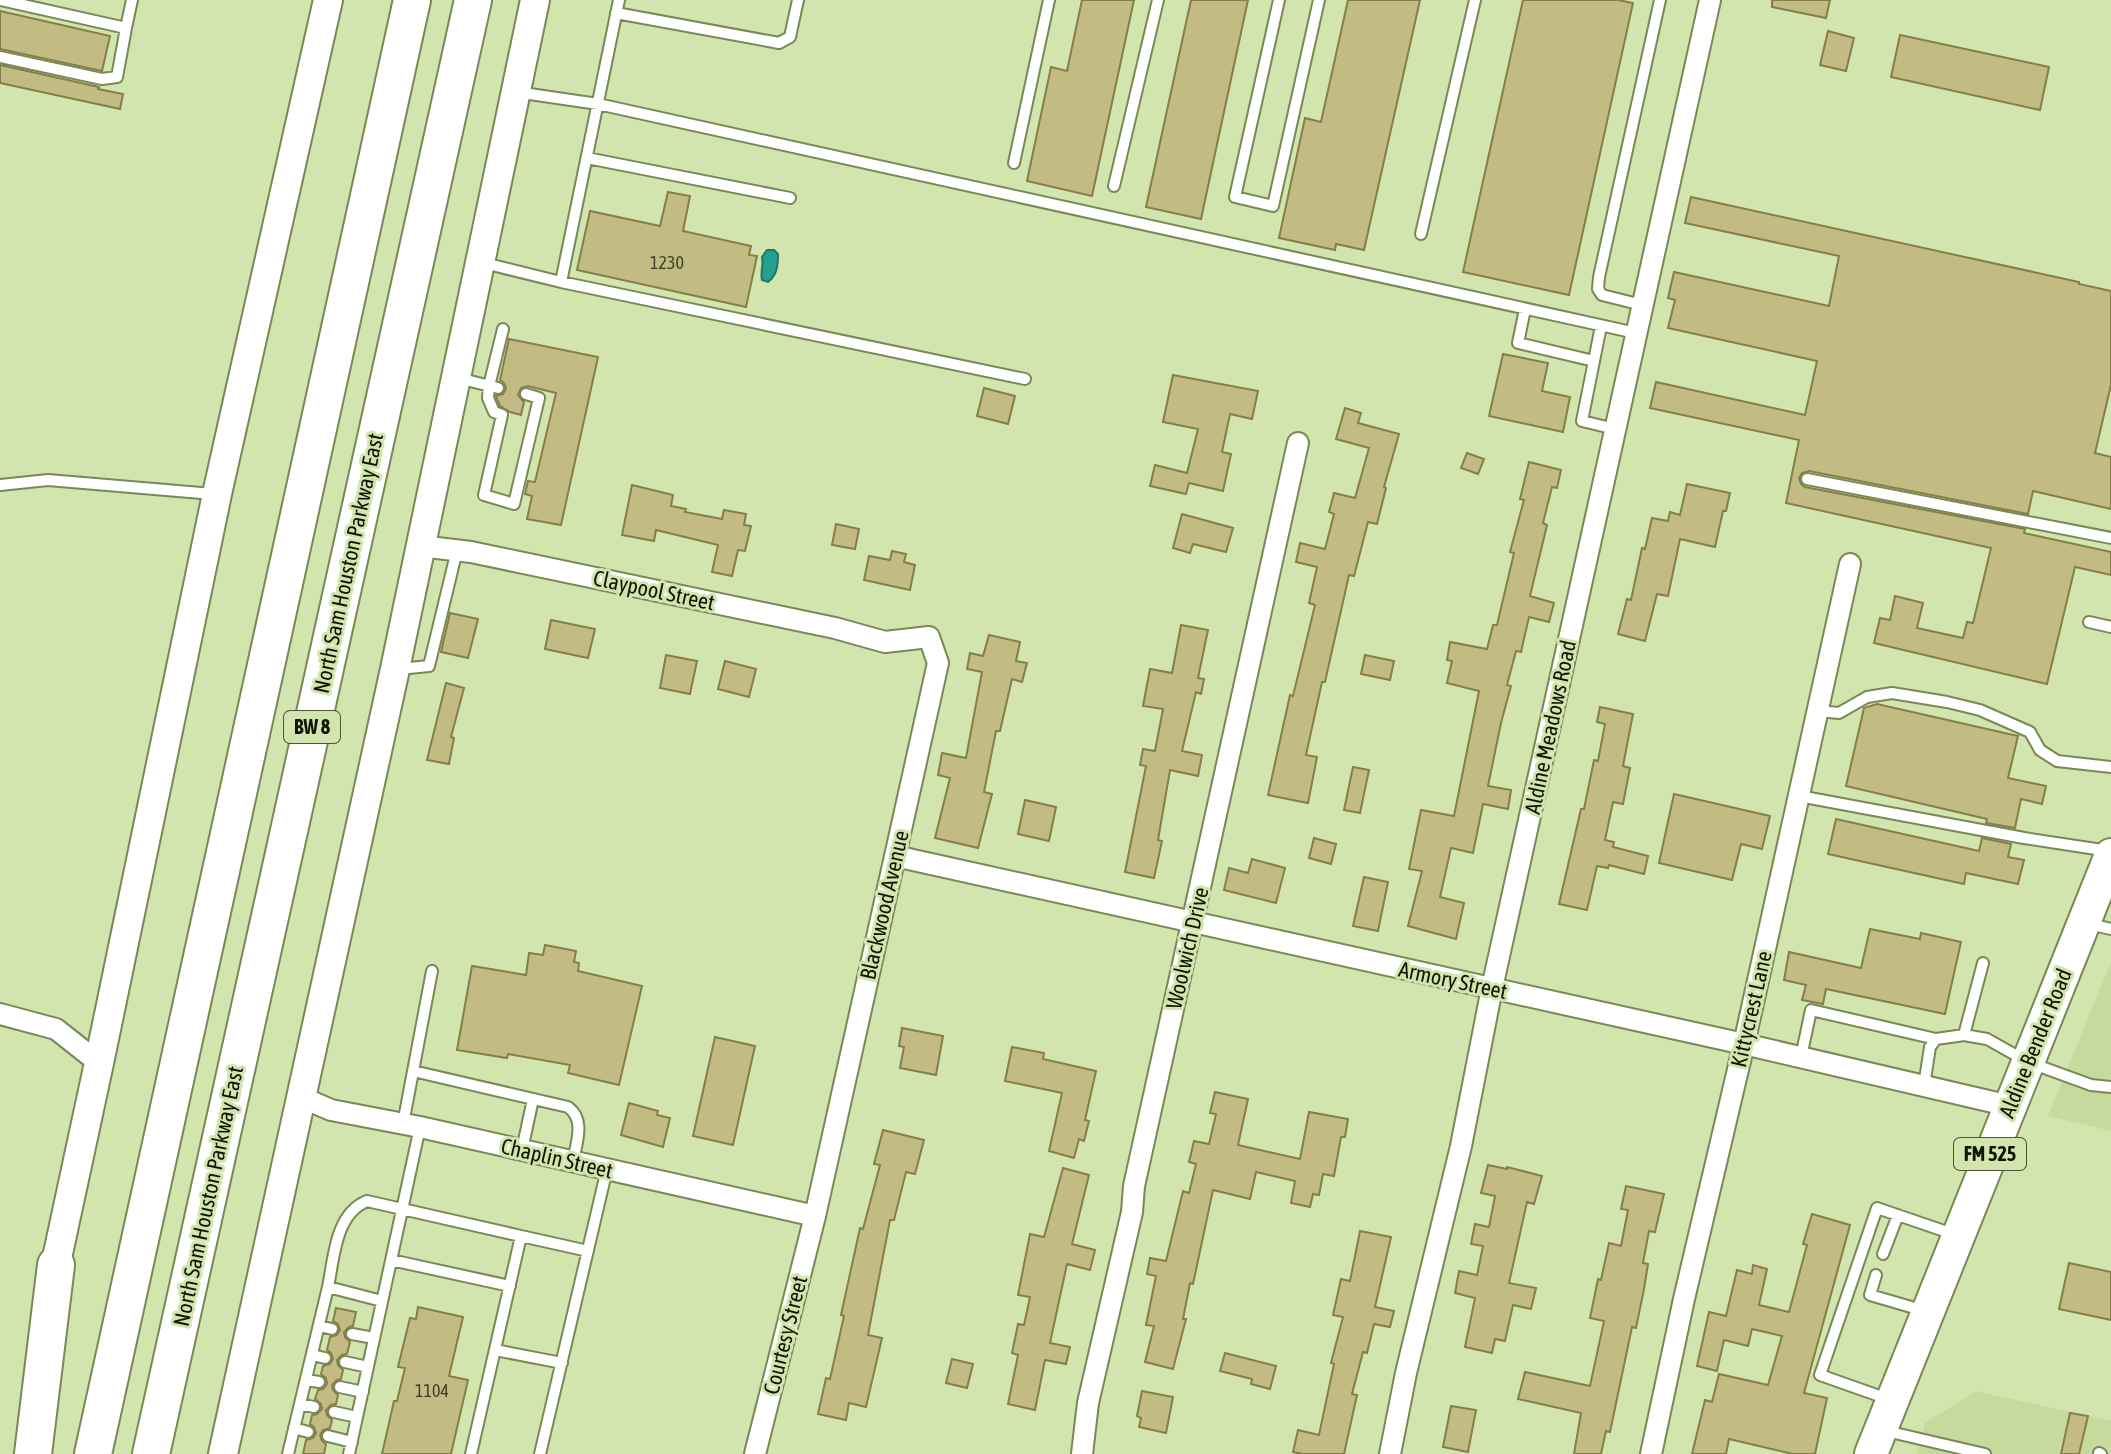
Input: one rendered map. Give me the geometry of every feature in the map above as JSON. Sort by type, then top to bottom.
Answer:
[{"type":"highway","name":"BW 8","points":[[93,1454],[412,0]]},
{"type":"highway","name":"North Sam Houston Parkway East","points":[[151,1454],[473,0]]},
{"type":"highway","points":[[33,1454],[56,1265]]},
{"type":"main road","points":[[14,1454],[217,494],[328,0]]},
{"type":"main road","points":[[223,1454],[395,669],[535,0]]},
{"type":"main road","name":"Aldine Bender Road","points":[[1881,1428],[2028,1062],[2097,926],[2111,853]]},
{"type":"street","name":"Aldine Meadows Road","points":[[1390,1454],[1406,1373],[1461,1146],[1492,988],[1710,0]]},
{"type":"street","name":"Woolwich Drive","points":[[1082,1454],[1088,1403],[1132,1212],[1134,1186],[1298,443]]},
{"type":"street","name":"Claypool Street","points":[[420,546],[457,550],[835,628],[885,642]]},
{"type":"street","name":"Kittycrest Lane","points":[[1651,1454],[1850,564]]},
{"type":"street","name":"Blackwood Avenue","points":[[815,1216],[938,663],[929,637],[885,642]]},
{"type":"street","name":"Armory Street","points":[[895,856],[2010,1106]]},
{"type":"street","points":[[0,1014],[56,1029],[99,1063]]},
{"type":"street","name":"Chaplin Street","points":[[301,1097],[331,1110],[815,1216]]},
{"type":"street","name":"Courtesy Street","points":[[755,1454],[815,1216]]},
{"type":"lane","points":[[1,0],[126,28]]},
{"type":"lane","points":[[0,57],[102,79],[117,77],[132,0]]},
{"type":"lane","points":[[561,282],[619,0]]},
{"type":"lane","points":[[616,13],[779,43],[790,37],[798,0]]},
{"type":"lane","points":[[1014,163],[1049,0]]},
{"type":"lane","points":[[1114,186],[1158,0]]},
{"type":"lane","points":[[1279,0],[1235,197],[1273,206],[1319,0]]},
{"type":"lane","points":[[1421,234],[1475,0]]},
{"type":"lane","points":[[1642,305],[1602,295],[1598,289],[1660,0]]},
{"type":"lane","points":[[515,92],[598,104],[1636,333]]},
{"type":"lane","points":[[587,158],[790,198]]},
{"type":"lane","points":[[480,262],[561,282],[1025,379]]},
{"type":"lane","points":[[1525,309],[1518,343],[1594,361]]},
{"type":"lane","points":[[1601,326],[1582,421],[1615,429]]},
{"type":"lane","points":[[503,329],[494,387],[488,398],[494,412],[502,415],[484,495],[514,504],[539,398],[526,394]]},
{"type":"lane","points":[[456,378],[494,387]]},
{"type":"lane","points":[[1807,479],[2111,538]]},
{"type":"lane","points":[[0,485],[48,480],[217,494]]},
{"type":"lane","points":[[395,669],[429,666],[457,550]]},
{"type":"lane","points":[[2089,622],[2111,627]]},
{"type":"lane","points":[[1818,711],[1839,713],[1867,697],[1892,693],[1947,702],[1980,710],[2030,732],[2040,750],[2057,761],[2111,767]]},
{"type":"lane","points":[[1799,796],[2111,853]]},
{"type":"lane","points":[[1964,1035],[1983,963]]},
{"type":"lane","points":[[349,1454],[402,1209],[413,1071],[432,971]]},
{"type":"lane","points":[[1801,1057],[1811,1010],[1936,1039],[1964,1035],[1987,1039],[2028,1062],[2091,1085],[2111,1087]]},
{"type":"lane","points":[[1924,1086],[1930,1047],[1936,1039]]},
{"type":"lane","points":[[413,1071],[568,1107],[574,1112],[579,1127],[573,1162]]},
{"type":"lane","points":[[522,1150],[533,1099]]},
{"type":"lane","points":[[540,1454],[607,1169]]},
{"type":"lane","points":[[288,1454],[340,1229],[356,1206],[367,1201],[588,1251]]},
{"type":"lane","points":[[1958,1236],[1877,1208],[1820,1375],[1881,1428],[1940,1449],[1985,1454]]},
{"type":"lane","points":[[1883,1254],[1898,1215]]},
{"type":"lane","points":[[471,1454],[521,1236]]},
{"type":"lane","points":[[391,1260],[510,1286]]},
{"type":"lane","points":[[1870,1295],[1876,1275]]},
{"type":"lane","points":[[328,1287],[382,1301]]},
{"type":"lane","points":[[1850,1289],[1928,1312]]},
{"type":"lane","points":[[319,1326],[332,1329]]},
{"type":"lane","points":[[352,1334],[374,1338]]},
{"type":"lane","points":[[495,1350],[562,1363]]},
{"type":"lane","points":[[312,1355],[325,1358]]},
{"type":"lane","points":[[345,1362],[368,1367]]},
{"type":"lane","points":[[306,1380],[319,1382]]},
{"type":"lane","points":[[340,1387],[363,1392]]},
{"type":"lane","points":[[300,1404],[314,1407]]},
{"type":"lane","points":[[334,1412],[357,1417]]},
{"type":"lane","points":[[294,1428],[308,1432]]},
{"type":"lane","points":[[328,1436],[352,1442]]},
{"type":"shaded area","points":[[2111,962],[2111,1131],[2048,1116]]},
{"type":"shaded area","points":[[1976,1391],[2111,1421],[2111,1454],[1917,1454],[1925,1423]]},
{"type":"water","points":[[767,250],[778,254],[776,270],[768,282],[762,280],[762,257]]},
{"type":"building","points":[[1082,0],[1134,0],[1092,196],[1027,181],[1051,67],[1067,71]]},
{"type":"building","points":[[1191,0],[1248,0],[1201,219],[1146,207]]},
{"type":"building","points":[[1348,0],[1420,0],[1364,250],[1336,244],[1335,250],[1279,238],[1305,118],[1321,122]]},
{"type":"building","points":[[1523,0],[1618,0],[1633,3],[1569,295],[1463,272]]},
{"type":"building","points":[[1772,0],[1830,0],[1826,18],[1772,7]]},
{"type":"building","points":[[0,11],[110,36],[102,71],[0,49]]},
{"type":"building","points":[[1828,31],[1854,38],[1846,71],[1820,65]]},
{"type":"building","points":[[1900,35],[2049,67],[2040,110],[1891,77]]},
{"type":"building","points":[[0,65],[123,94],[120,109],[0,83]]},
{"type":"building","points":[[668,192],[690,196],[683,231],[751,246],[749,255],[757,256],[746,307],[577,270],[590,211],[660,226]]},
{"type":"building","points":[[1691,197],[2111,291],[2111,385],[2095,453],[2111,457],[2111,509],[2033,491],[2028,514],[1809,471],[1799,478],[1805,487],[2025,529],[2024,533],[2111,552],[2111,575],[2075,567],[2047,684],[1874,643],[1880,618],[1890,620],[1895,596],[1923,603],[1917,628],[1963,638],[1967,622],[1973,623],[1991,548],[1786,503],[1799,440],[1650,408],[1656,382],[1805,415],[1817,361],[1668,328],[1675,300],[1668,298],[1674,272],[1829,306],[1839,256],[1685,223]]},
{"type":"building","points":[[509,339],[598,357],[561,525],[527,519],[532,496],[525,494],[528,481],[535,482],[556,393],[528,386],[521,388],[518,395],[524,402],[521,415],[500,406],[496,396],[506,389],[500,380]]},
{"type":"building","points":[[1503,354],[1548,363],[1542,391],[1570,397],[1563,432],[1489,416]]},
{"type":"building","points":[[1173,375],[1258,391],[1252,419],[1230,414],[1222,452],[1231,454],[1223,491],[1189,483],[1186,494],[1150,486],[1155,465],[1187,473],[1198,429],[1163,422]]},
{"type":"building","points":[[984,388],[1015,396],[1008,424],[977,416]]},
{"type":"building","points":[[1345,408],[1361,413],[1358,423],[1399,434],[1377,524],[1368,522],[1354,576],[1349,575],[1325,682],[1322,682],[1306,755],[1317,757],[1308,803],[1268,795],[1290,695],[1293,696],[1315,605],[1309,603],[1317,567],[1296,562],[1300,543],[1325,549],[1334,514],[1329,512],[1334,493],[1355,498],[1369,448],[1336,439]]},
{"type":"building","points":[[1467,453],[1484,459],[1478,474],[1461,468]]},
{"type":"building","points":[[1529,462],[1561,470],[1557,488],[1552,487],[1543,523],[1547,525],[1530,596],[1554,603],[1549,622],[1529,617],[1521,652],[1516,651],[1507,685],[1511,686],[1488,786],[1511,790],[1508,809],[1483,804],[1473,853],[1451,848],[1440,897],[1464,903],[1456,939],[1408,926],[1422,871],[1409,869],[1421,810],[1454,816],[1479,691],[1447,683],[1452,661],[1447,660],[1450,642],[1487,649],[1493,625],[1497,625],[1514,553],[1510,552],[1524,500],[1520,499]]},
{"type":"building","points":[[1687,484],[1730,493],[1715,547],[1680,539],[1668,596],[1657,594],[1645,641],[1618,634],[1627,599],[1631,600],[1652,518],[1668,521],[1670,512],[1680,515]]},
{"type":"building","points":[[632,485],[673,495],[671,506],[686,509],[685,512],[722,519],[724,510],[746,514],[744,525],[751,526],[745,551],[738,550],[732,576],[712,572],[718,545],[656,530],[654,541],[622,535]]},
{"type":"building","points":[[1182,514],[1233,528],[1226,552],[1193,544],[1190,553],[1173,548]]},
{"type":"building","points":[[836,524],[859,529],[855,549],[832,545]]},
{"type":"building","points":[[892,551],[906,554],[904,562],[915,565],[910,590],[864,580],[869,556],[890,560]]},
{"type":"building","points":[[450,613],[478,619],[468,658],[441,652]]},
{"type":"building","points":[[551,620],[595,629],[588,658],[545,649]]},
{"type":"building","points":[[1181,625],[1208,630],[1198,678],[1204,679],[1201,694],[1196,692],[1182,751],[1202,755],[1198,776],[1170,770],[1158,840],[1162,841],[1154,878],[1125,872],[1146,766],[1140,765],[1143,749],[1155,751],[1163,709],[1143,706],[1150,669],[1172,673]]},
{"type":"building","points":[[989,635],[1020,642],[1016,661],[1027,663],[1022,682],[1012,679],[1000,731],[996,731],[984,792],[992,794],[978,848],[935,838],[950,778],[938,775],[942,753],[966,758],[982,672],[967,669],[970,653],[983,656]]},
{"type":"building","points":[[666,655],[697,661],[690,694],[660,688]]},
{"type":"building","points":[[1365,655],[1394,661],[1390,680],[1361,674]]},
{"type":"building","points":[[725,661],[756,669],[749,697],[718,689]]},
{"type":"building","points":[[446,683],[464,688],[451,737],[454,738],[449,764],[427,760]]},
{"type":"building","points":[[1877,704],[2018,736],[2008,778],[2046,786],[2042,804],[2021,799],[2015,828],[1846,786],[1864,708]]},
{"type":"building","points":[[1600,707],[1633,714],[1623,766],[1630,768],[1623,804],[1613,802],[1605,840],[1614,842],[1613,847],[1648,856],[1644,874],[1609,865],[1608,868],[1597,866],[1587,910],[1559,904],[1594,760],[1598,761],[1605,724],[1597,722]]},
{"type":"building","points":[[1353,767],[1369,770],[1360,813],[1344,810]]},
{"type":"building","points":[[1674,794],[1770,816],[1762,849],[1741,844],[1732,880],[1659,863]]},
{"type":"building","points":[[1025,800],[1056,807],[1049,841],[1018,834]]},
{"type":"building","points":[[1836,819],[1979,851],[1982,838],[2011,844],[2008,857],[2024,860],[2018,884],[1966,873],[1964,884],[1828,854]]},
{"type":"building","points":[[1314,838],[1336,844],[1331,864],[1309,858]]},
{"type":"building","points":[[1252,859],[1285,868],[1276,903],[1224,890],[1229,868],[1248,873]]},
{"type":"building","points":[[1364,877],[1388,882],[1378,931],[1353,926]]},
{"type":"building","points":[[1870,929],[1920,939],[1921,933],[1961,942],[1945,1014],[1826,989],[1823,1004],[1802,1000],[1806,985],[1784,980],[1789,952],[1861,968]]},
{"type":"building","points":[[545,945],[576,951],[574,962],[579,963],[578,971],[642,986],[619,1085],[568,1073],[570,1065],[508,1054],[507,1058],[457,1050],[472,966],[526,975],[529,953],[543,955]]},
{"type":"building","points":[[902,1028],[943,1036],[936,1075],[900,1068],[904,1047],[899,1046]]},
{"type":"building","points":[[715,1037],[755,1046],[733,1145],[693,1136]]},
{"type":"building","points":[[1012,1047],[1044,1053],[1043,1059],[1096,1071],[1085,1120],[1089,1121],[1084,1141],[1079,1139],[1074,1158],[1049,1151],[1062,1093],[1005,1081]]},
{"type":"building","points":[[1215,1092],[1248,1099],[1238,1145],[1300,1159],[1309,1112],[1348,1119],[1345,1137],[1341,1137],[1334,1176],[1323,1174],[1319,1195],[1313,1194],[1310,1207],[1291,1203],[1295,1181],[1256,1172],[1250,1199],[1213,1190],[1173,1369],[1145,1362],[1154,1326],[1146,1325],[1156,1276],[1147,1274],[1150,1258],[1166,1261],[1183,1191],[1189,1193],[1196,1164],[1189,1162],[1194,1141],[1209,1144],[1216,1114],[1210,1113]]},
{"type":"building","points":[[629,1103],[658,1111],[657,1115],[670,1118],[663,1147],[621,1135]]},
{"type":"building","points":[[883,1130],[924,1140],[915,1174],[906,1172],[894,1220],[890,1220],[868,1335],[882,1338],[866,1407],[849,1403],[846,1420],[818,1414],[826,1378],[830,1379],[860,1228],[863,1229],[880,1165],[874,1164]]},
{"type":"building","points":[[1488,1165],[1542,1176],[1534,1204],[1527,1202],[1509,1283],[1536,1288],[1531,1309],[1513,1305],[1505,1341],[1495,1339],[1492,1353],[1465,1347],[1475,1298],[1455,1293],[1459,1271],[1477,1275],[1483,1246],[1471,1244],[1475,1224],[1489,1227],[1495,1196],[1481,1193]]},
{"type":"building","points":[[1063,1168],[1089,1175],[1072,1244],[1095,1250],[1090,1270],[1067,1264],[1050,1343],[1070,1347],[1066,1364],[1045,1360],[1035,1410],[1008,1404],[1018,1355],[1012,1353],[1018,1324],[1024,1325],[1030,1297],[1018,1295],[1030,1234],[1044,1237]]},
{"type":"building","points":[[1626,1186],[1664,1194],[1655,1232],[1649,1231],[1643,1263],[1648,1264],[1644,1289],[1636,1328],[1632,1327],[1610,1432],[1606,1431],[1601,1454],[1574,1454],[1581,1413],[1518,1399],[1525,1372],[1590,1386],[1604,1321],[1590,1318],[1609,1243],[1621,1246],[1628,1210],[1621,1209]]},
{"type":"building","points":[[1812,1214],[1850,1225],[1804,1393],[1827,1398],[1815,1454],[1793,1454],[1729,1439],[1726,1454],[1692,1454],[1705,1400],[1712,1402],[1719,1374],[1768,1385],[1782,1336],[1752,1329],[1748,1346],[1724,1340],[1717,1371],[1697,1366],[1709,1312],[1726,1316],[1737,1270],[1752,1274],[1753,1265],[1767,1269],[1759,1305],[1789,1312]]},
{"type":"building","points":[[1360,1231],[1391,1237],[1375,1307],[1394,1311],[1390,1327],[1374,1324],[1367,1353],[1363,1352],[1352,1394],[1357,1395],[1344,1454],[1293,1452],[1298,1430],[1319,1435],[1334,1364],[1331,1363],[1343,1317],[1333,1315],[1341,1279],[1350,1281]]},
{"type":"building","points":[[2069,1263],[2111,1272],[2111,1320],[2059,1309]]},
{"type":"building","points":[[418,1307],[463,1317],[449,1376],[468,1380],[451,1454],[382,1454],[405,1368],[398,1367],[410,1318],[416,1319]]},
{"type":"building","points":[[336,1308],[356,1312],[353,1326],[344,1332],[350,1342],[347,1354],[337,1360],[343,1370],[341,1379],[332,1385],[338,1395],[336,1404],[326,1410],[332,1420],[330,1428],[320,1435],[326,1444],[324,1454],[303,1454],[306,1440],[316,1433],[310,1424],[312,1415],[322,1409],[315,1399],[318,1390],[327,1384],[321,1374],[323,1366],[333,1359],[327,1350],[330,1337],[340,1330],[333,1321]]},
{"type":"building","points":[[1225,1353],[1276,1366],[1270,1389],[1251,1384],[1252,1379],[1220,1371]]},
{"type":"building","points":[[952,1359],[973,1364],[967,1388],[946,1383]]},
{"type":"building","points":[[1142,1391],[1173,1397],[1166,1433],[1139,1427],[1141,1418],[1137,1416]]},
{"type":"building","points":[[1451,1406],[1476,1410],[1468,1452],[1443,1447]]},
{"type":"building","points":[[2070,1413],[2088,1416],[2079,1454],[2061,1454]]}]
